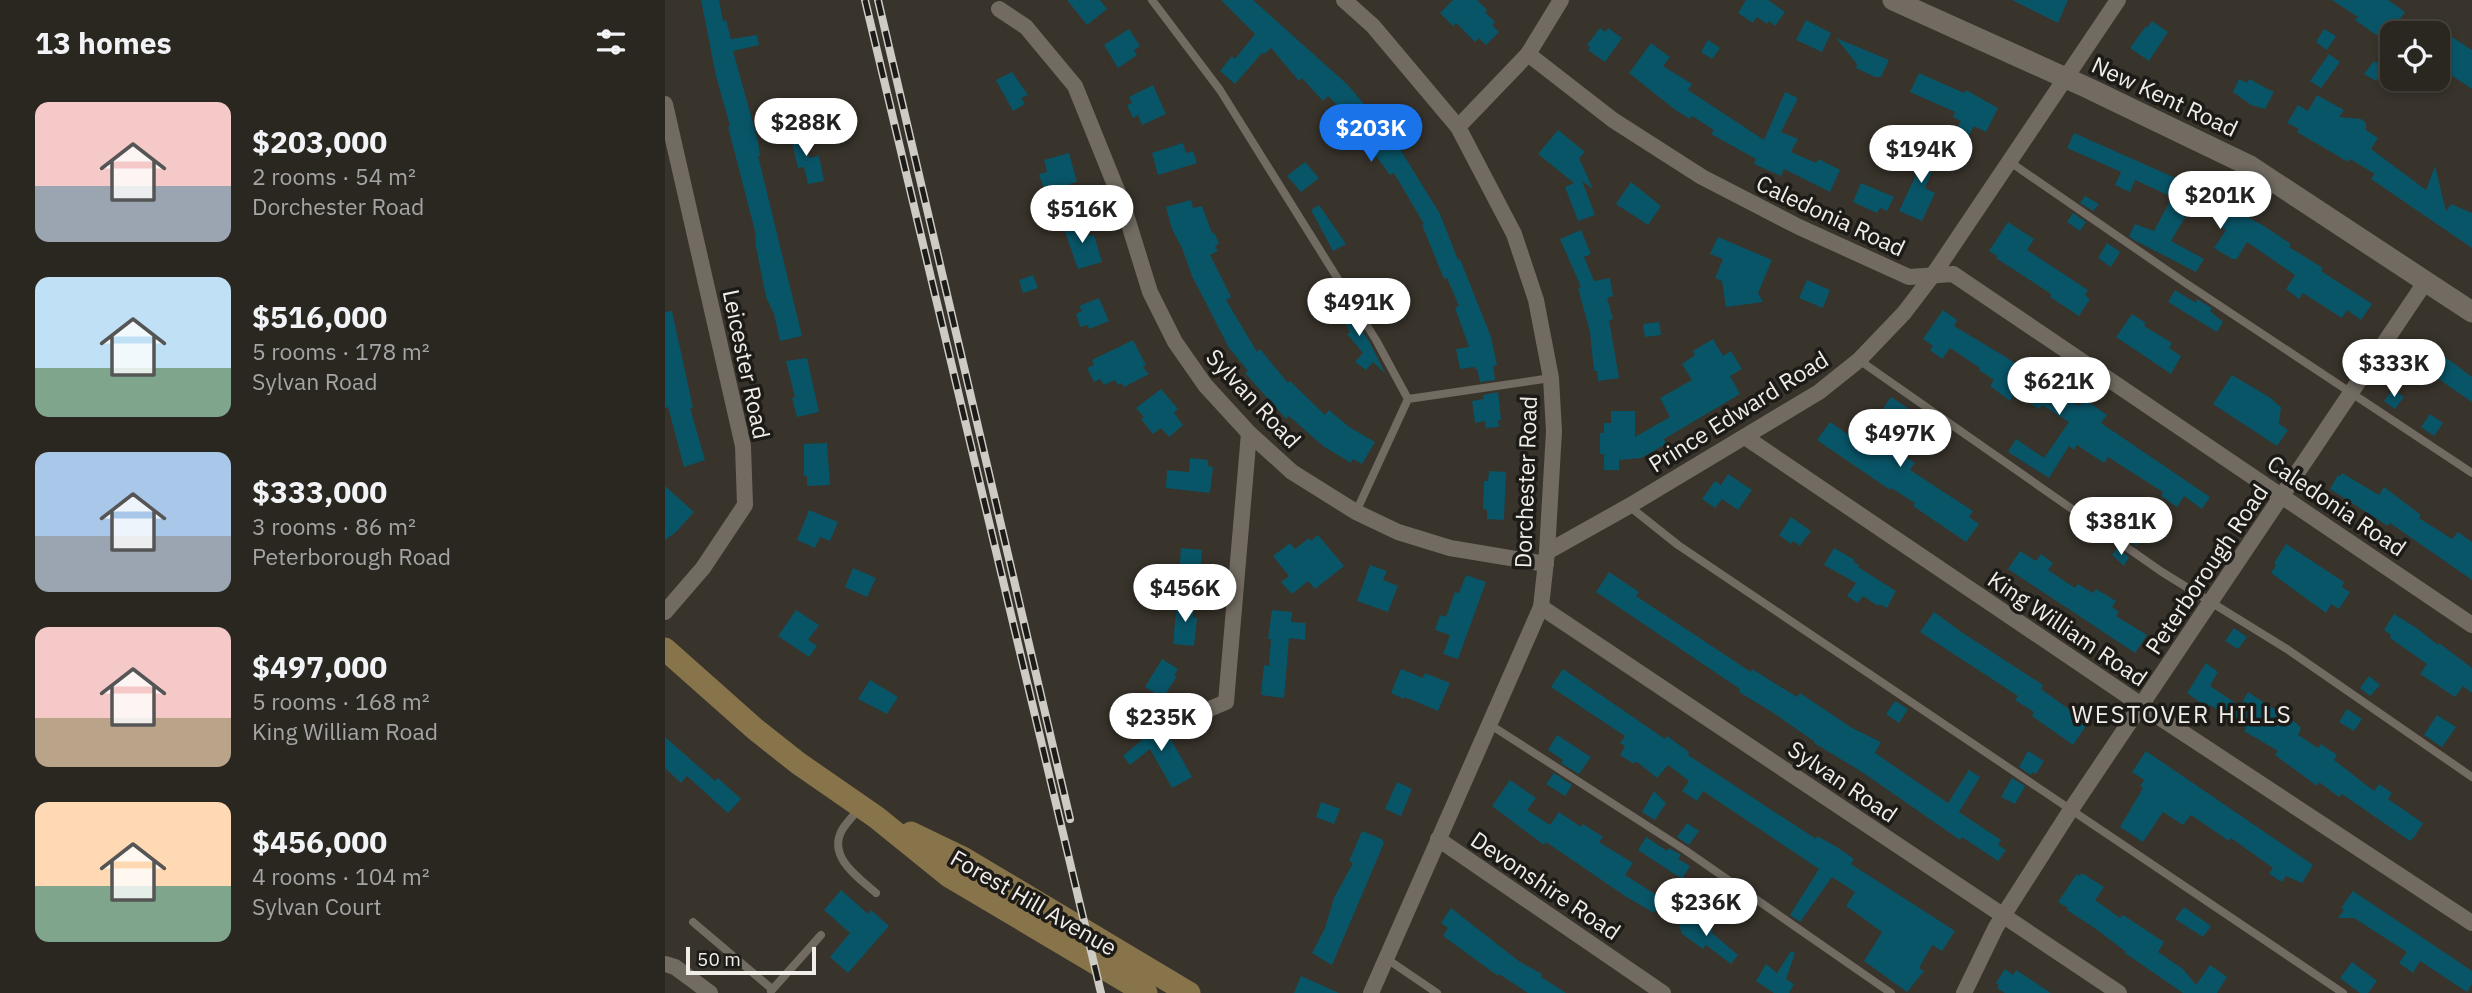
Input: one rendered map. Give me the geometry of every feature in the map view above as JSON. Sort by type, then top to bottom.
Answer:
[{"type":"main road","name":"Forest Hill Avenue","points":[[665,649],[755,729],[798,763],[869,812],[949,876],[1146,993]]},
{"type":"main road","name":"Forest Hill Avenue","points":[[869,812],[963,858],[1184,990]]},
{"type":"street","name":"Dorchester Road","points":[[1344,0],[1373,26],[1458,127],[1514,234],[1536,300],[1551,378],[1554,431],[1547,558],[1541,607],[1371,993]]},
{"type":"street","points":[[1458,127],[1528,54],[1560,0]]},
{"type":"street","name":"New Kent Road","points":[[1893,0],[2066,78],[2250,166],[2472,312]]},
{"type":"street","name":"Prince Edward Road","points":[[1547,558],[1819,392],[1859,360],[1904,313],[1933,275],[2118,0]]},
{"type":"street","name":"Sylvan Road","points":[[996,4],[1025,27],[1075,86],[1123,205],[1150,292],[1175,342],[1205,384],[1249,433],[1292,472],[1356,512],[1398,532],[1450,548],[1547,558]]},
{"type":"street","name":"Caledonia Road","points":[[1528,54],[1613,120],[1702,177],[1799,227],[1909,277],[1953,274],[2472,625]]},
{"type":"street","name":"Leicester Road","points":[[665,104],[743,446],[745,505],[703,568],[665,612]]},
{"type":"street","name":"Peterborough Road","points":[[1964,993],[2003,916],[2070,811],[2426,282]]},
{"type":"street","points":[[1207,710],[1226,702],[1249,433]]},
{"type":"street","name":"King William Road","points":[[1745,437],[2142,705],[2472,923]]},
{"type":"street","name":"Sylvan Road","points":[[1541,607],[2119,993]]},
{"type":"street","name":"Devonshire Road","points":[[1438,839],[1663,993]]},
{"type":"street","points":[[665,964],[675,967],[710,993]]},
{"type":"lane","points":[[1152,0],[1220,90],[1376,340],[1408,400]]},
{"type":"lane","points":[[2010,162],[2184,282],[2472,473]]},
{"type":"lane","points":[[1859,360],[2162,572],[2287,649],[2472,777]]},
{"type":"lane","points":[[1408,400],[1551,378]]},
{"type":"lane","points":[[1356,512],[1408,400]]},
{"type":"lane","points":[[1629,506],[1678,545],[2343,993]]},
{"type":"lane","points":[[1489,723],[1685,850],[1891,993]]},
{"type":"lane","points":[[869,812],[842,830],[839,849],[844,863],[876,893]]},
{"type":"lane","points":[[693,922],[770,991],[821,934]]},
{"type":"lane","points":[[1387,959],[1437,993]]},
{"type":"building","points":[[701,0],[719,0],[723,21],[726,20],[731,39],[757,35],[759,45],[733,51],[758,141],[758,156],[802,336],[780,341],[774,314],[766,297],[755,231],[716,76]]},
{"type":"building","points":[[1067,0],[1100,0],[1107,9],[1087,25]]},
{"type":"building","points":[[1221,0],[1253,0],[1348,85],[1395,141],[1440,214],[1458,260],[1460,259],[1491,337],[1497,365],[1493,366],[1495,380],[1480,382],[1474,367],[1460,369],[1456,349],[1469,347],[1455,308],[1459,306],[1447,278],[1444,279],[1422,225],[1424,224],[1394,173],[1390,175],[1350,121],[1352,120],[1328,96],[1323,101],[1302,78],[1299,81],[1271,48],[1262,53],[1235,84],[1220,71],[1232,56],[1235,59],[1255,34]]},
{"type":"building","points":[[1453,0],[1477,0],[1487,10],[1485,12],[1495,22],[1492,25],[1499,32],[1486,45],[1479,38],[1475,42],[1456,23],[1453,26],[1440,13]]},
{"type":"building","points":[[1746,0],[1768,0],[1785,12],[1775,26],[1757,17],[1753,23],[1738,13]]},
{"type":"building","points":[[2012,0],[2068,0],[2058,23]]},
{"type":"building","points":[[2332,0],[2388,0],[2405,12],[2399,21],[2380,21],[2378,36],[2355,20],[2358,17]]},
{"type":"building","points":[[1806,20],[1831,33],[1822,52],[1796,40]]},
{"type":"building","points":[[2152,21],[2168,32],[2149,61],[2130,48]]},
{"type":"building","points":[[1600,28],[1605,32],[1608,28],[1622,38],[1605,62],[1588,50],[1590,47],[1587,45]]},
{"type":"building","points":[[1129,29],[1140,46],[1134,50],[1137,55],[1118,68],[1104,45]]},
{"type":"building","points":[[2324,29],[2336,36],[2327,50],[2316,42]]},
{"type":"building","points":[[2450,36],[2472,50],[2472,89],[2450,74]]},
{"type":"building","points":[[1836,38],[1889,60],[1881,77],[1856,68],[1857,64]]},
{"type":"building","points":[[1708,40],[1720,48],[1712,59],[1701,52]]},
{"type":"building","points":[[1651,43],[1670,57],[1663,66],[1692,84],[1688,90],[1764,140],[1785,92],[1798,98],[1781,132],[1798,139],[1791,152],[1816,163],[1819,159],[1840,170],[1830,192],[1784,169],[1781,176],[1754,164],[1756,159],[1711,134],[1714,130],[1692,116],[1690,119],[1674,109],[1629,73]]},
{"type":"building","points":[[2329,54],[2340,62],[2321,88],[2310,81]]},
{"type":"building","points":[[2374,61],[2380,65],[2380,75],[2376,81],[2364,74]]},
{"type":"building","points":[[1012,72],[1028,95],[1021,98],[1025,104],[1013,111],[996,80]]},
{"type":"building","points":[[1919,73],[1964,93],[1966,90],[1998,108],[1986,132],[1974,126],[1968,137],[1955,131],[1961,121],[1953,117],[1955,112],[1910,92]]},
{"type":"building","points":[[2239,79],[2247,83],[2249,79],[2274,92],[2265,109],[2251,105],[2233,92]]},
{"type":"building","points":[[1153,85],[1166,114],[1142,125],[1138,115],[1133,118],[1127,105],[1132,103],[1129,97]]},
{"type":"building","points":[[2317,95],[2344,110],[2339,117],[2361,119],[2366,123],[2366,130],[2378,138],[2371,149],[2426,190],[2435,166],[2446,211],[2451,204],[2472,213],[2472,248],[2371,179],[2375,174],[2350,159],[2348,162],[2297,132],[2299,129],[2287,123],[2298,105],[2308,111]]},
{"type":"building","points":[[801,127],[809,158],[819,156],[824,181],[808,184],[804,167],[798,168],[789,130]]},
{"type":"building","points":[[1558,130],[1585,152],[1579,158],[1593,189],[1582,181],[1595,215],[1578,221],[1565,187],[1574,183],[1538,154]]},
{"type":"building","points":[[2074,133],[2180,180],[2264,226],[2291,244],[2289,247],[2323,268],[2321,271],[2372,304],[2361,320],[2347,310],[2342,318],[2303,293],[2299,299],[2286,289],[2295,275],[2247,242],[2237,259],[2232,259],[2214,248],[2226,230],[2216,224],[2218,220],[2191,207],[2171,241],[2204,259],[2196,272],[2134,240],[2129,236],[2135,224],[2154,231],[2172,197],[2135,180],[2130,192],[2115,185],[2121,172],[2067,148]]},
{"type":"building","points":[[1183,143],[1186,153],[1193,151],[1197,163],[1158,175],[1152,153]]},
{"type":"building","points":[[1928,143],[1942,149],[1925,188],[1935,193],[1922,221],[1899,211]]},
{"type":"building","points":[[1069,153],[1077,182],[1069,184],[1071,194],[1047,199],[1039,174],[1047,172],[1044,160]]},
{"type":"building","points":[[1305,162],[1319,178],[1301,192],[1287,176]]},
{"type":"building","points":[[1631,182],[1661,206],[1648,225],[1616,204]]},
{"type":"building","points":[[1861,183],[1894,197],[1887,211],[1880,208],[1877,213],[1853,202]]},
{"type":"building","points":[[2085,196],[2099,204],[2093,211],[2080,203]]},
{"type":"building","points":[[1191,200],[1193,208],[1202,206],[1212,233],[1219,243],[1215,247],[1218,251],[1210,255],[1231,297],[1226,300],[1257,352],[1260,349],[1288,383],[1290,381],[1325,415],[1329,410],[1349,427],[1375,442],[1362,464],[1353,459],[1351,463],[1323,446],[1289,416],[1286,419],[1245,373],[1248,371],[1229,348],[1192,276],[1172,229],[1166,207]]},
{"type":"building","points":[[1319,205],[1346,244],[1333,251],[1311,210]]},
{"type":"building","points":[[2073,213],[2086,222],[2080,231],[2067,222]]},
{"type":"building","points":[[1084,220],[1089,236],[1094,235],[1102,262],[1078,269],[1063,226]]},
{"type":"building","points":[[2008,222],[2034,239],[2027,250],[2088,290],[2085,295],[2090,299],[2079,316],[1989,251]]},
{"type":"building","points":[[1581,230],[1591,254],[1584,257],[1594,281],[1610,278],[1613,296],[1607,298],[1613,319],[1609,320],[1619,378],[1598,381],[1597,371],[1594,371],[1590,332],[1578,288],[1581,287],[1560,239]]},
{"type":"building","points":[[1718,237],[1772,260],[1758,293],[1763,302],[1726,307],[1722,281],[1715,278],[1723,259],[1710,254]]},
{"type":"building","points":[[2107,243],[2120,252],[2111,267],[2098,258]]},
{"type":"building","points":[[1033,275],[1038,288],[1023,293],[1019,280]]},
{"type":"building","points":[[1807,280],[1830,290],[1823,308],[1799,298]]},
{"type":"building","points":[[2175,290],[2196,303],[2197,299],[2212,308],[2210,311],[2223,322],[2217,332],[2168,302]]},
{"type":"building","points":[[1379,293],[1386,310],[1370,318],[1358,299],[1367,294],[1370,298]]},
{"type":"building","points":[[1099,298],[1109,321],[1089,329],[1087,325],[1080,327],[1076,314],[1082,311],[1079,306]]},
{"type":"building","points":[[1343,300],[1385,373],[1373,362],[1366,370],[1355,362],[1363,353],[1347,334],[1350,332],[1335,305]]},
{"type":"building","points":[[1943,310],[1957,320],[1954,326],[2009,359],[2020,367],[2019,369],[2079,406],[2084,399],[2107,415],[2101,423],[2210,497],[2202,509],[2184,496],[2177,507],[2161,496],[2163,492],[2108,457],[2104,463],[2077,445],[2074,450],[2069,446],[2049,478],[2008,452],[2016,439],[2044,458],[2069,422],[2042,405],[2039,409],[2015,394],[2010,401],[1990,386],[1994,380],[1950,348],[1942,359],[1930,350],[1933,346],[1923,339]]},
{"type":"building","points":[[672,311],[693,408],[690,408],[705,460],[684,467],[668,407],[665,408],[665,312]]},
{"type":"building","points":[[2132,314],[2146,323],[2144,326],[2172,343],[2169,348],[2181,356],[2171,374],[2116,337]]},
{"type":"building","points":[[1659,322],[1661,335],[1645,337],[1643,324]]},
{"type":"building","points":[[1713,339],[1723,356],[1731,351],[1742,369],[1730,376],[1740,394],[1664,439],[1666,444],[1641,458],[1619,460],[1619,470],[1604,470],[1604,454],[1600,454],[1600,433],[1604,433],[1604,423],[1611,423],[1611,411],[1635,411],[1635,437],[1670,417],[1660,398],[1692,380],[1682,364],[1695,355],[1693,351]]},
{"type":"building","points":[[1133,340],[1146,365],[1143,367],[1149,374],[1124,387],[1122,383],[1118,385],[1115,380],[1104,385],[1100,379],[1094,382],[1087,368],[1094,365],[1092,360]]},
{"type":"building","points":[[2425,342],[2472,377],[2472,402],[2412,361]]},
{"type":"building","points":[[807,358],[819,412],[797,417],[786,361]]},
{"type":"building","points":[[2232,375],[2281,407],[2279,424],[2288,430],[2277,446],[2213,404]]},
{"type":"building","points":[[1161,389],[1178,409],[1174,413],[1183,425],[1169,437],[1161,428],[1153,434],[1136,408]]},
{"type":"building","points":[[2393,389],[2404,397],[2395,409],[2384,401]]},
{"type":"building","points":[[1498,392],[1501,420],[1498,420],[1499,427],[1486,428],[1485,421],[1475,423],[1472,401]]},
{"type":"building","points":[[1891,397],[1917,414],[1894,449],[1915,463],[1910,470],[1973,511],[1969,517],[1979,524],[1966,542],[1913,506],[1915,503],[1891,488],[1890,490],[1817,440],[1830,422],[1862,444],[1868,435],[1871,437],[1887,413],[1882,410]]},
{"type":"building","points":[[2430,414],[2443,423],[2434,436],[2421,427]]},
{"type":"building","points":[[827,443],[830,485],[807,486],[807,476],[804,476],[804,444]]},
{"type":"building","points":[[1190,458],[1208,460],[1208,466],[1213,467],[1210,493],[1166,488],[1167,470],[1189,472]]},
{"type":"building","points":[[1489,471],[1506,472],[1504,520],[1487,519],[1487,510],[1483,509],[1484,481],[1488,481]]},
{"type":"building","points":[[2342,473],[2379,495],[2384,487],[2421,515],[2419,518],[2452,539],[2458,532],[2472,542],[2472,580],[2390,523],[2388,526],[2330,489]]},
{"type":"building","points":[[1728,474],[1752,490],[1738,510],[1722,499],[1715,508],[1702,499],[1715,481],[1721,485]]},
{"type":"building","points":[[665,486],[694,512],[665,540]]},
{"type":"building","points":[[809,510],[838,522],[830,541],[820,537],[815,548],[797,540]]},
{"type":"building","points":[[1791,517],[1811,531],[1800,546],[1793,541],[1791,544],[1779,535]]},
{"type":"building","points":[[2137,519],[2149,527],[2137,546],[2124,538]]},
{"type":"building","points":[[1318,535],[1344,566],[1315,589],[1308,581],[1292,594],[1281,582],[1289,576],[1273,556],[1290,543],[1295,549],[1309,538],[1311,541]]},
{"type":"building","points":[[2286,544],[2344,582],[2342,587],[2350,592],[2339,609],[2331,604],[2326,613],[2271,573]]},
{"type":"building","points":[[1181,548],[1202,550],[1200,576],[1179,575]]},
{"type":"building","points":[[1834,548],[1855,560],[1853,562],[1859,565],[1858,567],[1896,591],[1887,608],[1879,604],[1878,606],[1863,596],[1858,603],[1847,596],[1856,583],[1824,565]]},
{"type":"building","points":[[2117,548],[2129,557],[2124,566],[2112,555]]},
{"type":"building","points":[[2020,551],[2036,561],[2041,554],[2053,563],[2048,570],[2075,588],[2078,584],[2093,593],[2096,589],[2116,601],[2112,607],[2119,612],[2116,616],[2147,635],[2135,653],[2008,569]]},
{"type":"building","points":[[1370,565],[1387,571],[1383,580],[1398,586],[1388,612],[1357,601]]},
{"type":"building","points":[[853,568],[876,578],[867,597],[845,587]]},
{"type":"building","points":[[1609,572],[1639,592],[1636,596],[1751,672],[1752,669],[1797,697],[1800,693],[1852,728],[1881,742],[1875,753],[1948,803],[1969,770],[1980,777],[1959,812],[2001,840],[1998,845],[2006,850],[1998,861],[1962,837],[1960,840],[1739,692],[1740,689],[1596,592]]},
{"type":"building","points":[[1466,575],[1486,582],[1458,659],[1443,654],[1450,635],[1435,630],[1440,615],[1446,617],[1455,592],[1459,593]]},
{"type":"building","points":[[1177,600],[1194,601],[1193,617],[1197,618],[1194,646],[1173,644]]},
{"type":"building","points":[[796,610],[819,625],[808,640],[817,646],[809,657],[778,636]]},
{"type":"building","points":[[1272,610],[1292,612],[1291,622],[1306,623],[1305,640],[1289,638],[1284,698],[1261,695],[1264,665],[1269,666],[1271,639],[1268,639]]},
{"type":"building","points":[[1934,612],[2043,685],[2041,689],[2088,723],[2073,745],[2032,716],[2034,712],[2015,700],[2018,696],[1920,632]]},
{"type":"building","points":[[2394,614],[2472,668],[2472,693],[2463,686],[2455,697],[2420,674],[2427,664],[2390,638],[2391,635],[2384,630]]},
{"type":"building","points":[[2234,628],[2247,637],[2238,649],[2225,641]]},
{"type":"building","points":[[1162,659],[1178,669],[1174,675],[1177,676],[1163,698],[1145,687]]},
{"type":"building","points":[[2206,663],[2218,672],[2210,686],[2240,706],[2248,692],[2296,723],[2301,728],[2298,735],[2318,748],[2321,744],[2337,755],[2334,760],[2374,791],[2379,784],[2392,793],[2388,799],[2423,823],[2415,836],[2410,841],[2342,794],[2339,797],[2319,782],[2317,786],[2275,755],[2278,751],[2244,731],[2246,728],[2210,705],[2208,708],[2187,693]]},
{"type":"building","points":[[1401,669],[1423,678],[1425,673],[1450,683],[1438,711],[1391,693]]},
{"type":"building","points":[[1563,669],[1665,739],[1667,736],[1689,752],[1688,755],[1816,839],[1817,836],[1837,847],[1854,859],[1851,864],[1955,931],[1942,951],[1932,945],[1919,968],[1924,971],[1907,992],[1864,961],[1882,932],[1846,906],[1855,892],[1832,877],[1800,922],[1790,915],[1819,869],[1703,791],[1697,801],[1682,791],[1689,781],[1668,765],[1657,778],[1637,762],[1632,763],[1620,755],[1625,746],[1620,743],[1625,736],[1551,687]]},
{"type":"building","points":[[2369,676],[2380,685],[2370,696],[2360,688]]},
{"type":"building","points":[[870,680],[898,697],[887,714],[858,699]]},
{"type":"building","points":[[1895,701],[1908,709],[1899,723],[1886,714]]},
{"type":"building","points":[[2347,709],[2362,719],[2354,731],[2339,722]]},
{"type":"building","points":[[2437,715],[2456,727],[2442,747],[2424,735]]},
{"type":"building","points":[[1159,718],[1192,777],[1172,788],[1150,749],[1130,765],[1123,756],[1144,738],[1139,729]]},
{"type":"building","points":[[1557,735],[1591,757],[1579,774],[1561,763],[1563,760],[1548,750]]},
{"type":"building","points":[[665,737],[715,781],[718,778],[741,799],[728,813],[687,776],[681,783],[665,768]]},
{"type":"building","points":[[2028,751],[2044,761],[2036,774],[2033,772],[2031,775],[2019,767]]},
{"type":"building","points":[[2146,751],[2313,865],[2302,883],[2286,876],[2282,882],[2269,874],[2273,868],[2231,838],[2229,841],[2191,815],[2183,825],[2163,812],[2143,842],[2120,827],[2143,788],[2140,786],[2144,780],[2132,772]]},
{"type":"building","points":[[1554,773],[1572,785],[1565,796],[1546,784]]},
{"type":"building","points":[[2012,778],[2025,786],[2015,804],[2001,797]]},
{"type":"building","points":[[1510,780],[1536,798],[1527,810],[1550,825],[1559,812],[1581,827],[1583,824],[1603,837],[1599,842],[1633,863],[1625,875],[1658,896],[1662,902],[1654,913],[1546,842],[1544,845],[1492,806]]},
{"type":"building","points":[[1397,782],[1412,789],[1401,816],[1385,809]]},
{"type":"building","points":[[1654,791],[1666,803],[1655,820],[1642,812]]},
{"type":"building","points":[[1321,802],[1340,809],[1334,824],[1316,817]]},
{"type":"building","points":[[1687,823],[1699,831],[1689,845],[1677,837]]},
{"type":"building","points":[[1362,831],[1382,839],[1384,843],[1332,965],[1312,953],[1325,928],[1334,898],[1353,863],[1349,861]]},
{"type":"building","points":[[1646,837],[1667,851],[1669,848],[1681,855],[1678,859],[1690,866],[1682,879],[1638,850]]},
{"type":"building","points":[[2082,873],[2104,887],[2095,900],[2120,918],[2123,915],[2164,942],[2158,952],[2183,969],[2196,985],[2210,965],[2227,977],[2217,993],[2183,993],[2058,902],[2077,874],[2080,876]]},
{"type":"building","points":[[841,890],[868,914],[871,910],[889,926],[848,973],[830,957],[850,933],[824,910]]},
{"type":"building","points":[[2353,891],[2472,971],[2472,984],[2467,992],[2420,961],[2413,973],[2399,963],[2407,952],[2354,918],[2338,918],[2344,910],[2341,908]]},
{"type":"building","points":[[2184,907],[2211,926],[2203,937],[2175,919]]},
{"type":"building","points":[[1451,908],[1520,962],[1542,974],[1541,977],[1566,993],[1528,993],[1499,974],[1498,976],[1443,936],[1448,928],[1441,923]]},
{"type":"building","points":[[1688,915],[1693,915],[1713,931],[1712,933],[1738,955],[1731,964],[1706,945],[1703,949],[1681,933],[1678,928]]},
{"type":"building","points":[[1791,951],[1795,953],[1786,979],[1794,984],[1789,993],[1774,993],[1756,981],[1766,964],[1777,973]]},
{"type":"building","points":[[2352,962],[2377,981],[2368,993],[2360,993],[2340,978]]},
{"type":"building","points":[[2005,969],[2013,975],[2016,970],[2051,993],[2005,993],[1997,988],[1999,985],[1996,983]]},
{"type":"building","points":[[1301,976],[1339,993],[1294,993]]},
{"type":"railway","points":[[865,0],[1101,993]]},
{"type":"railway","points":[[878,0],[1070,819]]},
{"type":"district","name":"WESTOVER HILLS","points":[[2182,714]]}]
